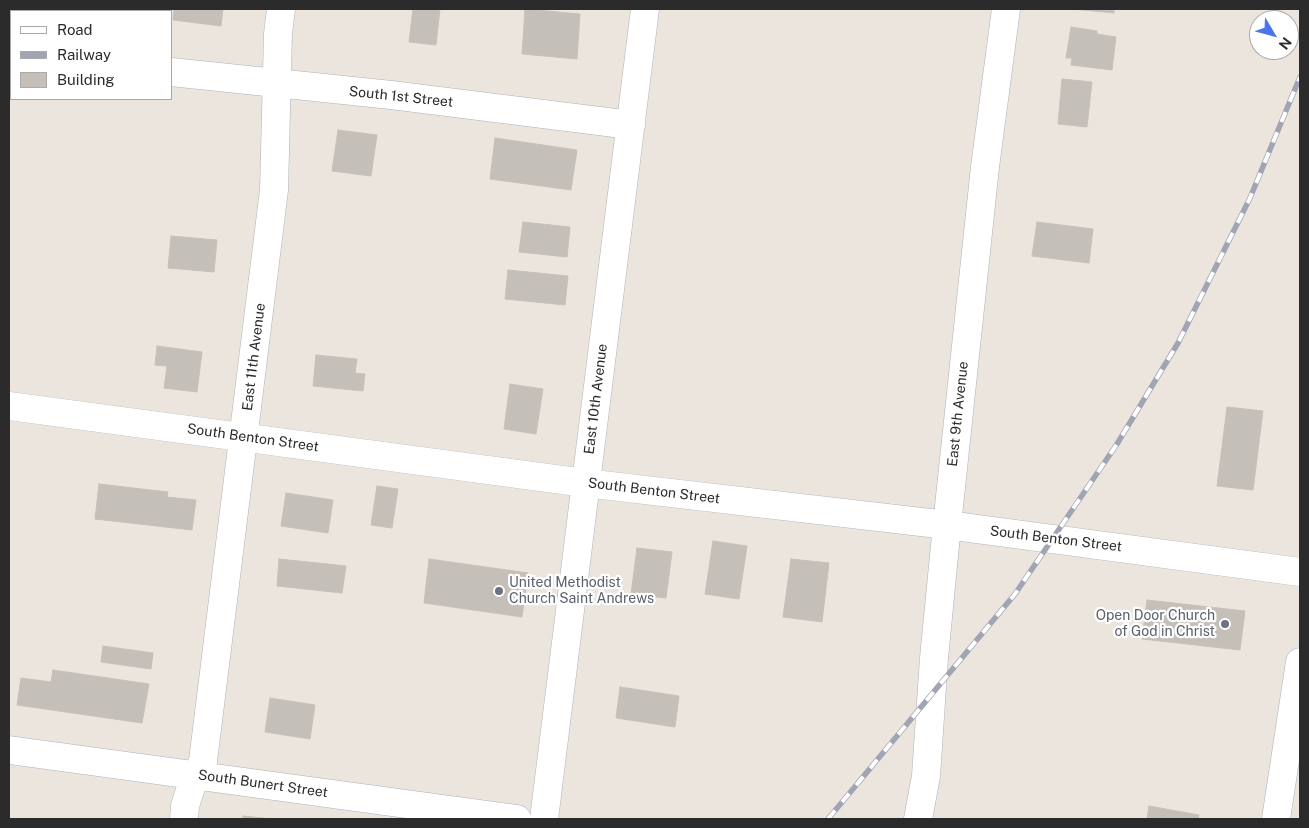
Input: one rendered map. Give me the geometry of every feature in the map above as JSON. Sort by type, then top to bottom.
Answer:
[{"type":"street","name":"East 11th Avenue","points":[[184,819],[185,806],[203,761],[274,190],[278,34],[281,9]]},
{"type":"street","name":"East 10th Avenue","points":[[544,819],[645,9]]},
{"type":"street","name":"East 9th Avenue","points":[[918,819],[926,776],[934,658],[985,167],[1006,9]]},
{"type":"street","name":"South 1st Street","points":[[172,72],[631,125]]},
{"type":"street","name":"South Benton Street","points":[[9,406],[585,483],[947,525],[1300,572]]},
{"type":"street","points":[[1276,819],[1300,662]]},
{"type":"street","name":"South Bunert Street","points":[[9,750],[517,819]]},
{"type":"building","points":[[174,9],[223,9],[221,26],[173,20]]},
{"type":"building","points":[[413,9],[440,9],[436,45],[409,42]]},
{"type":"building","points":[[525,9],[580,14],[577,59],[522,54]]},
{"type":"building","points":[[1073,9],[1114,9],[1114,13]]},
{"type":"building","points":[[1071,27],[1097,31],[1097,34],[1116,37],[1112,70],[1071,65],[1072,58],[1066,58]]},
{"type":"building","points":[[1062,79],[1092,82],[1087,127],[1058,124]]},
{"type":"building","points":[[338,130],[377,135],[371,176],[332,171]]},
{"type":"building","points":[[495,138],[577,150],[571,190],[490,179]]},
{"type":"building","points":[[523,222],[570,227],[567,257],[519,252]]},
{"type":"building","points":[[1037,222],[1093,229],[1089,263],[1032,256]]},
{"type":"building","points":[[171,236],[217,240],[214,272],[168,268]]},
{"type":"building","points":[[508,270],[568,276],[565,305],[505,299]]},
{"type":"building","points":[[157,346],[202,352],[197,392],[164,388],[167,366],[155,365]]},
{"type":"building","points":[[316,355],[357,359],[355,373],[365,374],[363,391],[313,386]]},
{"type":"building","points":[[510,384],[543,389],[536,434],[504,429]]},
{"type":"building","points":[[1227,407],[1263,411],[1253,490],[1217,486]]},
{"type":"building","points":[[99,484],[168,492],[167,497],[196,500],[192,530],[95,519]]},
{"type":"building","points":[[377,486],[398,489],[392,528],[371,525]]},
{"type":"building","points":[[286,493],[333,500],[328,533],[281,526]]},
{"type":"building","points":[[713,541],[747,546],[739,599],[705,594]]},
{"type":"building","points":[[637,548],[672,552],[666,598],[631,594]]},
{"type":"building","points":[[279,559],[346,566],[342,593],[277,586]]},
{"type":"building","points":[[429,559],[528,573],[522,617],[424,603]]},
{"type":"building","points":[[791,559],[829,563],[822,622],[783,617]]},
{"type":"building","points":[[1147,600],[1245,611],[1240,650],[1142,639]]},
{"type":"building","points":[[103,646],[153,653],[151,669],[101,662]]},
{"type":"building","points":[[53,670],[149,684],[142,723],[17,705],[21,678],[51,682]]},
{"type":"building","points":[[620,687],[679,696],[675,727],[616,718]]},
{"type":"building","points":[[270,698],[315,705],[310,739],[265,732]]},
{"type":"building","points":[[1149,806],[1199,815],[1198,819],[1147,819]]},
{"type":"building","points":[[243,816],[272,819],[243,819]]},
{"type":"railway","points":[[828,819],[1015,594],[1117,444],[1178,343],[1250,198],[1300,77]]},
{"type":"place","name":"United Methodist Church Saint Andrews","points":[[499,591]]},
{"type":"place","name":"Open Door Church of God in Christ","points":[[1225,624]]}]
